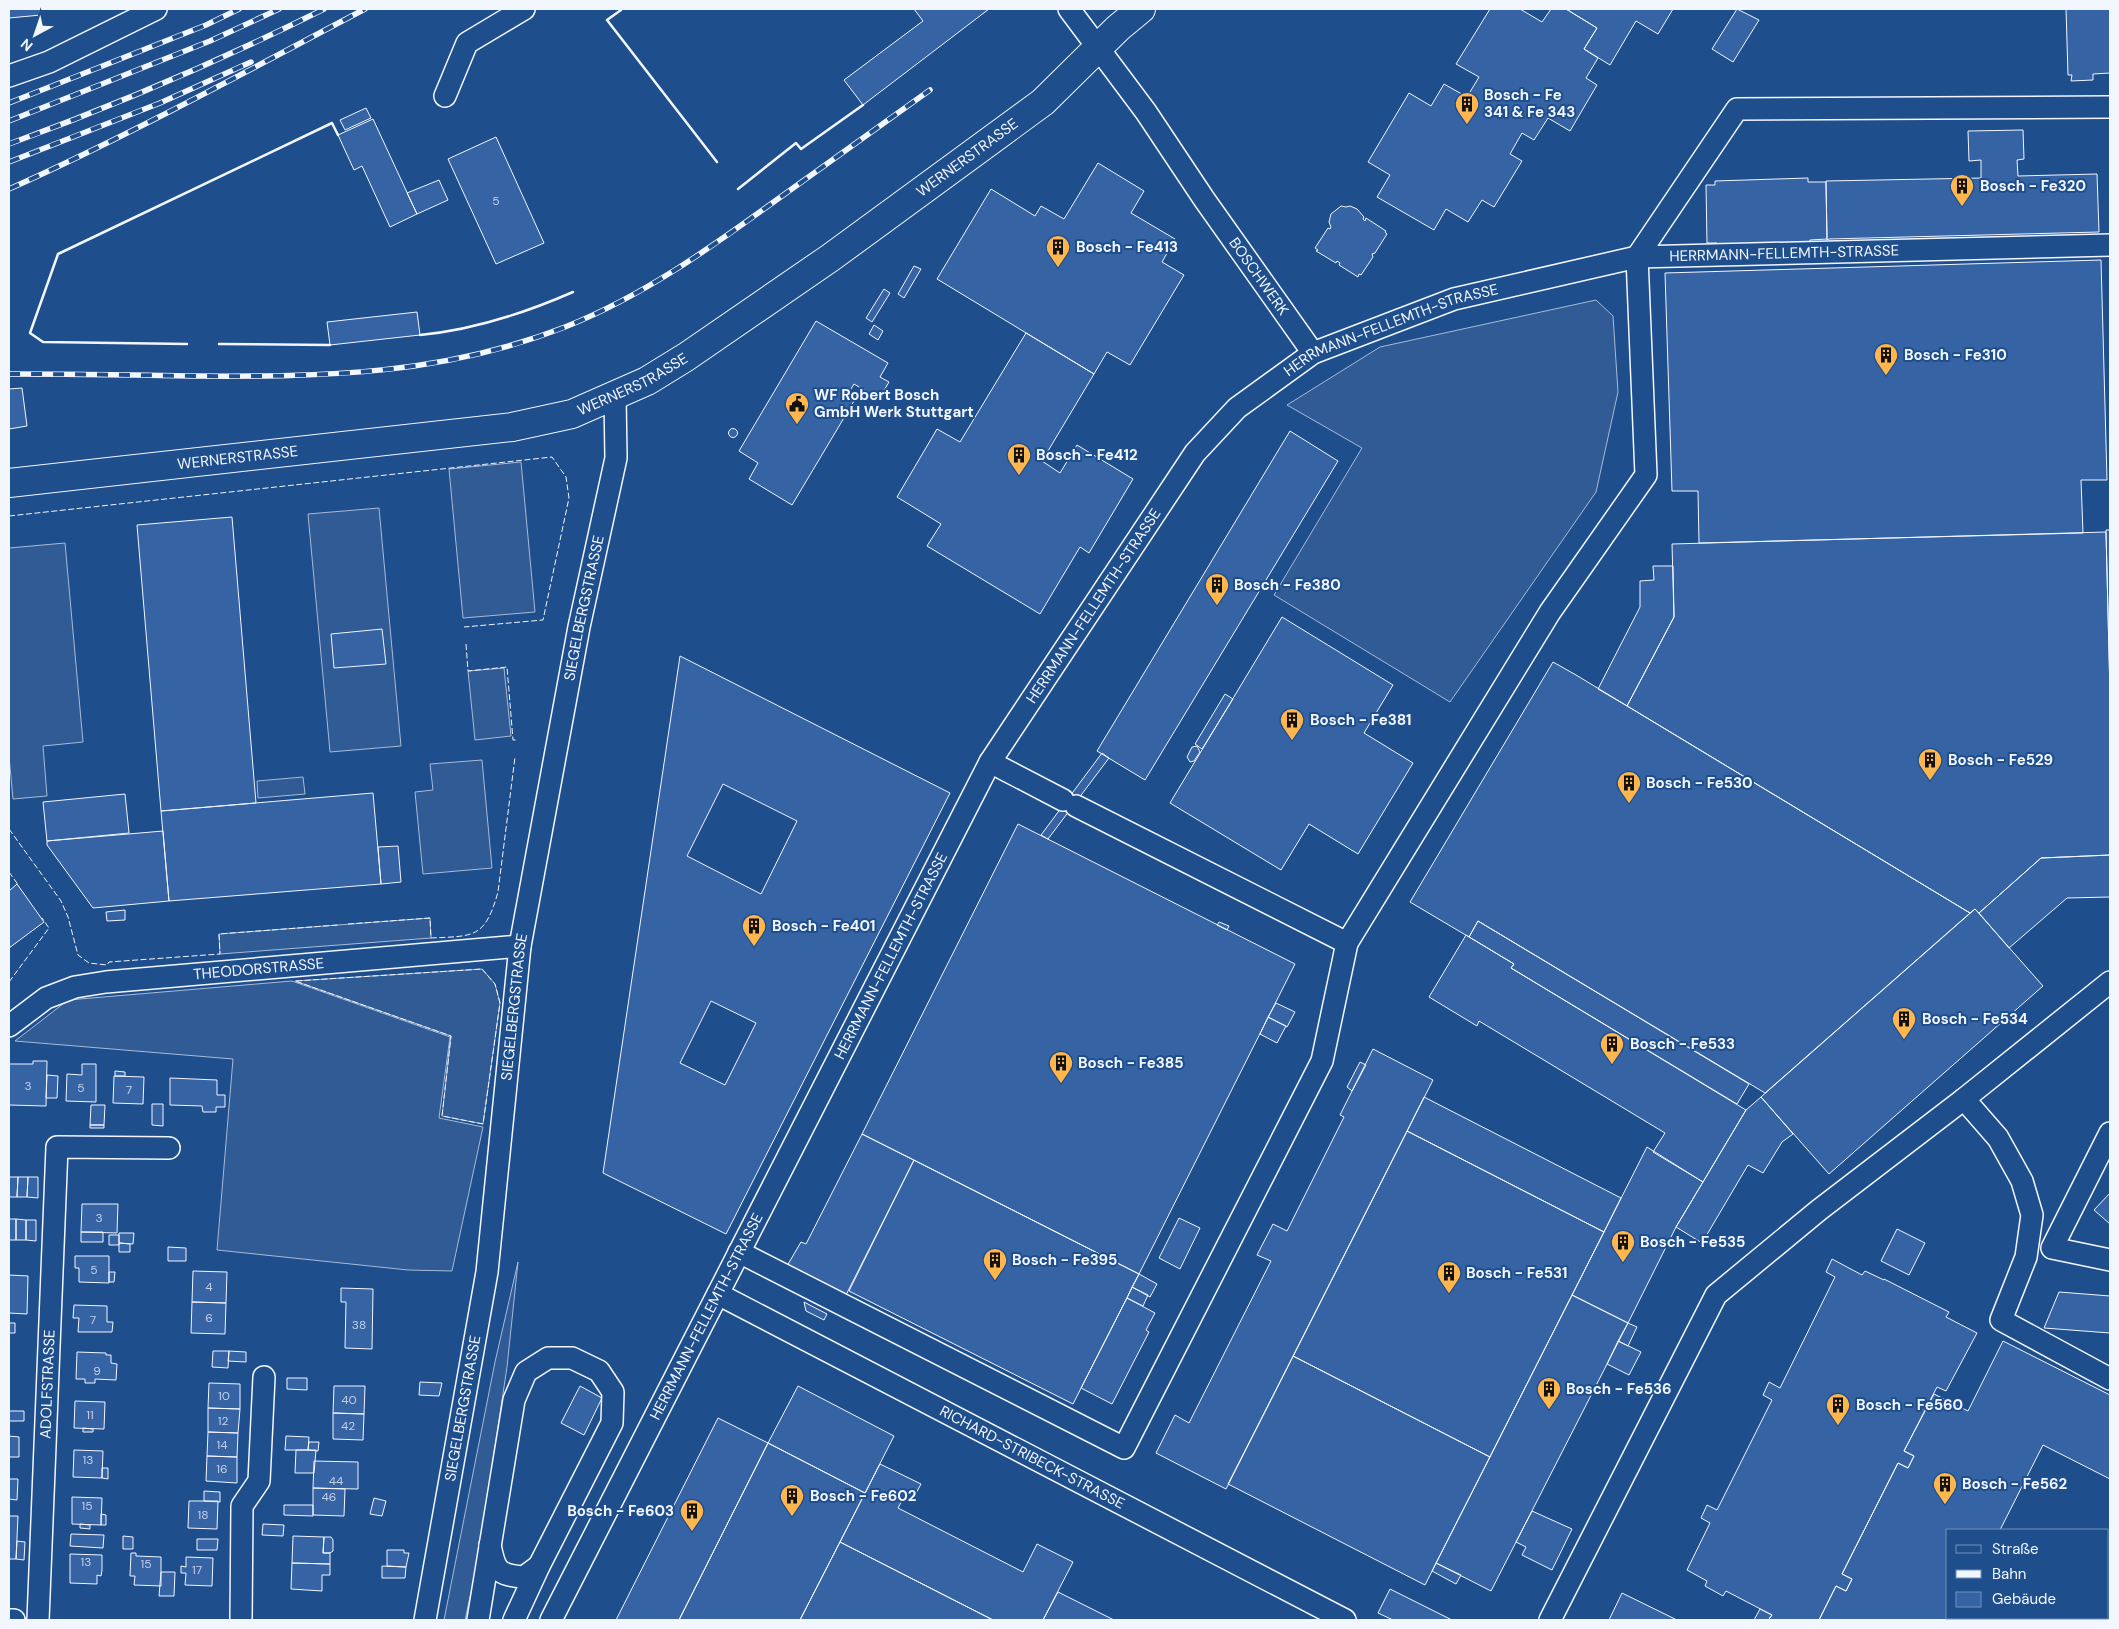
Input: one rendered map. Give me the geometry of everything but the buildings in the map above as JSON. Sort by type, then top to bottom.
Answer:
[{"type":"main road","name":"WERNERSTRASSE","points":[[9,483],[512,427],[572,414],[647,381],[686,357],[830,258],[1043,102],[1142,9]]},
{"type":"street","points":[[9,76],[49,62],[156,9]]},
{"type":"street","points":[[445,96],[467,43],[524,9]]},
{"type":"street","name":"BOSCHWERK","points":[[1070,9],[1146,112],[1204,199],[1313,353]]},
{"type":"street","points":[[740,1252],[1124,1448],[1322,1061],[1347,943],[1550,612],[1646,475],[1637,257],[1737,109],[2110,107]]},
{"type":"street","name":"HERRMANN-FELLEMTH-STRASSE","points":[[551,1620],[990,762],[1195,453],[1237,408],[1313,353],[1454,300],[1637,257],[2110,245]]},
{"type":"street","name":"SIEGELBERGSTRASSE","points":[[425,1620],[487,1272],[520,946],[579,627],[616,458],[615,396]]},
{"type":"street","points":[[990,762],[1347,943]]},
{"type":"street","name":"THEODORSTRASSE","points":[[9,1026],[46,998],[75,987],[106,982],[520,946]]},
{"type":"street","points":[[1550,1620],[1716,1295],[1819,1210],[1964,1099],[2110,982]]},
{"type":"street","points":[[1964,1099],[1998,1138],[2022,1181],[2032,1215],[2026,1257],[2001,1320],[2110,1378]]},
{"type":"street","points":[[2110,1133],[2052,1248],[2110,1260]]},
{"type":"street","name":"ADOLFSTRASSE","points":[[38,1620],[57,1147],[169,1148]]},
{"type":"street","name":"RICHARD-STRIBECK-STRASSE","points":[[718,1294],[1345,1620]]},
{"type":"street","points":[[478,1620],[514,1400],[526,1372],[548,1358],[572,1358],[599,1371],[613,1392],[612,1423],[539,1566],[514,1620]]},
{"type":"street","points":[[241,1620],[242,1506],[259,1482],[264,1377]]},
{"type":"street","points":[[490,1544],[494,1566],[507,1576],[524,1577],[539,1566]]},
{"type":"street","points":[[9,1620],[14,1620]]},
{"type":"shaded area","points":[[1596,300],[1613,316],[1618,392],[1596,492],[1450,702],[1274,595],[1362,448],[1287,405],[1380,347]]},
{"type":"shaded area","points":[[521,462],[535,612],[463,618],[449,469]]},
{"type":"shaded area","points":[[379,508],[401,746],[330,752],[308,514]]},
{"type":"shaded area","points":[[65,543],[83,742],[43,746],[47,796],[13,799],[9,756],[9,548]]},
{"type":"shaded area","points":[[504,668],[511,736],[475,740],[468,671]]},
{"type":"shaded area","points":[[482,760],[492,868],[423,874],[415,792],[433,790],[430,764]]},
{"type":"shaded area","points":[[303,777],[305,794],[258,798],[257,781]]},
{"type":"shaded area","points":[[430,918],[431,938],[220,954],[219,934]]},
{"type":"shaded area","points":[[482,969],[495,984],[500,1003],[483,1124],[442,1116],[451,1036],[295,981]]},
{"type":"shaded area","points":[[292,981],[450,1037],[439,1118],[483,1127],[452,1271],[408,1270],[217,1250],[233,1059],[15,1041],[68,1000]]},
{"type":"shaded area","points":[[518,1262],[507,1367],[478,1560],[465,1620],[444,1620],[495,1362]]},
{"type":"railway","points":[[9,103],[206,25],[239,9]]},
{"type":"railway","points":[[9,121],[210,41],[279,9]]},
{"type":"railway","points":[[9,144],[89,114],[168,81],[324,9]]},
{"type":"railway","points":[[9,189],[144,125],[365,9]]},
{"type":"railway","points":[[9,162],[160,103],[251,62]]},
{"type":"railway","points":[[9,374],[242,376],[336,374],[428,364],[519,343],[593,315],[674,271],[725,237],[930,90]]},
{"type":"fence","points":[[9,516],[552,457],[566,477],[569,498],[543,620],[464,627]]},
{"type":"fence","points":[[466,644],[468,671],[507,667],[513,740],[517,740]]},
{"type":"fence","points":[[348,924],[430,918],[431,938],[468,935],[476,932],[483,926],[498,892],[515,757]]},
{"type":"fence","points":[[9,829],[61,901],[68,917],[78,955],[89,963],[107,965],[109,962],[220,954],[219,934],[338,925]]},
{"type":"fence","points":[[9,872],[19,886]]},
{"type":"fence","points":[[9,982],[49,928],[42,918]]},
{"type":"fence","points":[[482,969],[495,984],[500,1003],[483,1124],[442,1116],[451,1036],[295,981],[482,969]]},
{"type":"wall","points":[[621,10],[607,20],[717,162]]},
{"type":"wall","points":[[738,189],[796,143],[801,149],[863,105]]},
{"type":"wall","points":[[187,344],[43,342],[30,333],[58,254],[332,123],[338,135]]},
{"type":"wall","points":[[420,335],[440,333],[498,320],[573,292]]},
{"type":"wall","points":[[219,344],[330,345]]},
{"type":"place","name":"Bosch - Fe 341 & Fe 343","points":[[1467,125]]},
{"type":"place","name":"Bosch - Fe320","points":[[1962,207]]},
{"type":"place","name":"Bosch - Fe413","points":[[1058,268]]},
{"type":"place","name":"Bosch - Fe310","points":[[1886,376]]},
{"type":"place","name":"WF Robert Bosch GmbH Werk Stuttgart","points":[[797,425]]},
{"type":"place","name":"Bosch - Fe412","points":[[1019,476]]},
{"type":"place","name":"Bosch - Fe380","points":[[1217,606]]},
{"type":"place","name":"Bosch - Fe381","points":[[1292,741]]},
{"type":"place","name":"Bosch - Fe529","points":[[1930,781]]},
{"type":"place","name":"Bosch - Fe530","points":[[1629,804]]},
{"type":"place","name":"Bosch - Fe401","points":[[754,947]]},
{"type":"place","name":"Bosch - Fe534","points":[[1904,1040]]},
{"type":"place","name":"Bosch - Fe533","points":[[1612,1065]]},
{"type":"place","name":"Bosch - Fe385","points":[[1061,1084]]},
{"type":"place","name":"Bosch - Fe535","points":[[1623,1263]]},
{"type":"place","name":"Bosch - Fe395","points":[[995,1281]]},
{"type":"place","name":"Bosch - Fe531","points":[[1449,1294]]},
{"type":"place","name":"Bosch - Fe536","points":[[1549,1410]]},
{"type":"place","name":"Bosch - Fe560","points":[[1838,1426]]},
{"type":"place","name":"Bosch - Fe562","points":[[1945,1505]]},
{"type":"place","name":"Bosch - Fe602","points":[[792,1517]]},
{"type":"place","name":"Bosch - Fe603","points":[[692,1532]]}]
